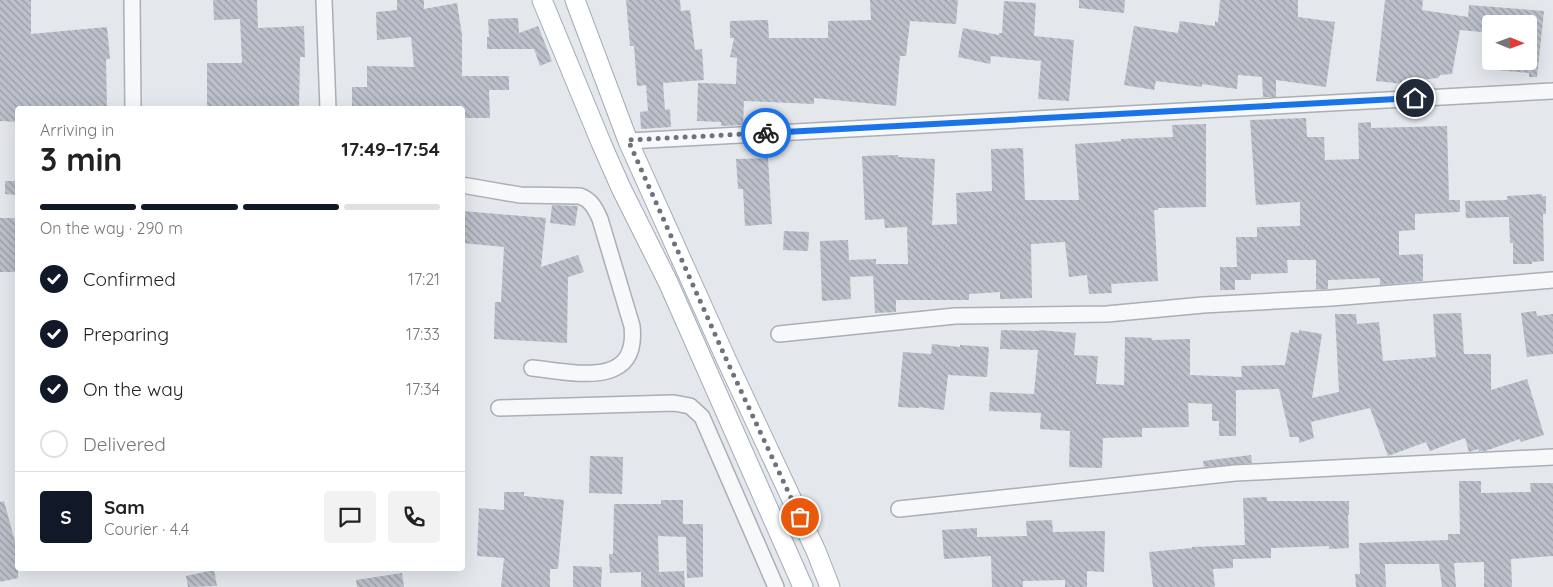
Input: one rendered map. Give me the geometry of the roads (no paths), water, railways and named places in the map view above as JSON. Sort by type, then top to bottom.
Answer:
[{"type":"main road","points":[[542,0],[602,145],[672,290],[803,587]]},
{"type":"main road","points":[[575,0],[628,140],[727,361],[816,551],[830,587]]},
{"type":"street","points":[[132,0],[133,106]]},
{"type":"street","points":[[324,0],[328,106]]},
{"type":"street","points":[[628,140],[1553,91]]},
{"type":"street","points":[[465,186],[520,195],[580,196],[593,205],[600,219],[632,326],[634,341],[628,356],[616,369],[598,373],[532,368]]},
{"type":"street","points":[[779,334],[955,316],[1107,314],[1203,305],[1331,298],[1553,280]]},
{"type":"street","points":[[499,408],[674,403],[690,406],[702,416],[776,587]]},
{"type":"street","points":[[899,509],[1235,473],[1553,457]]}]
